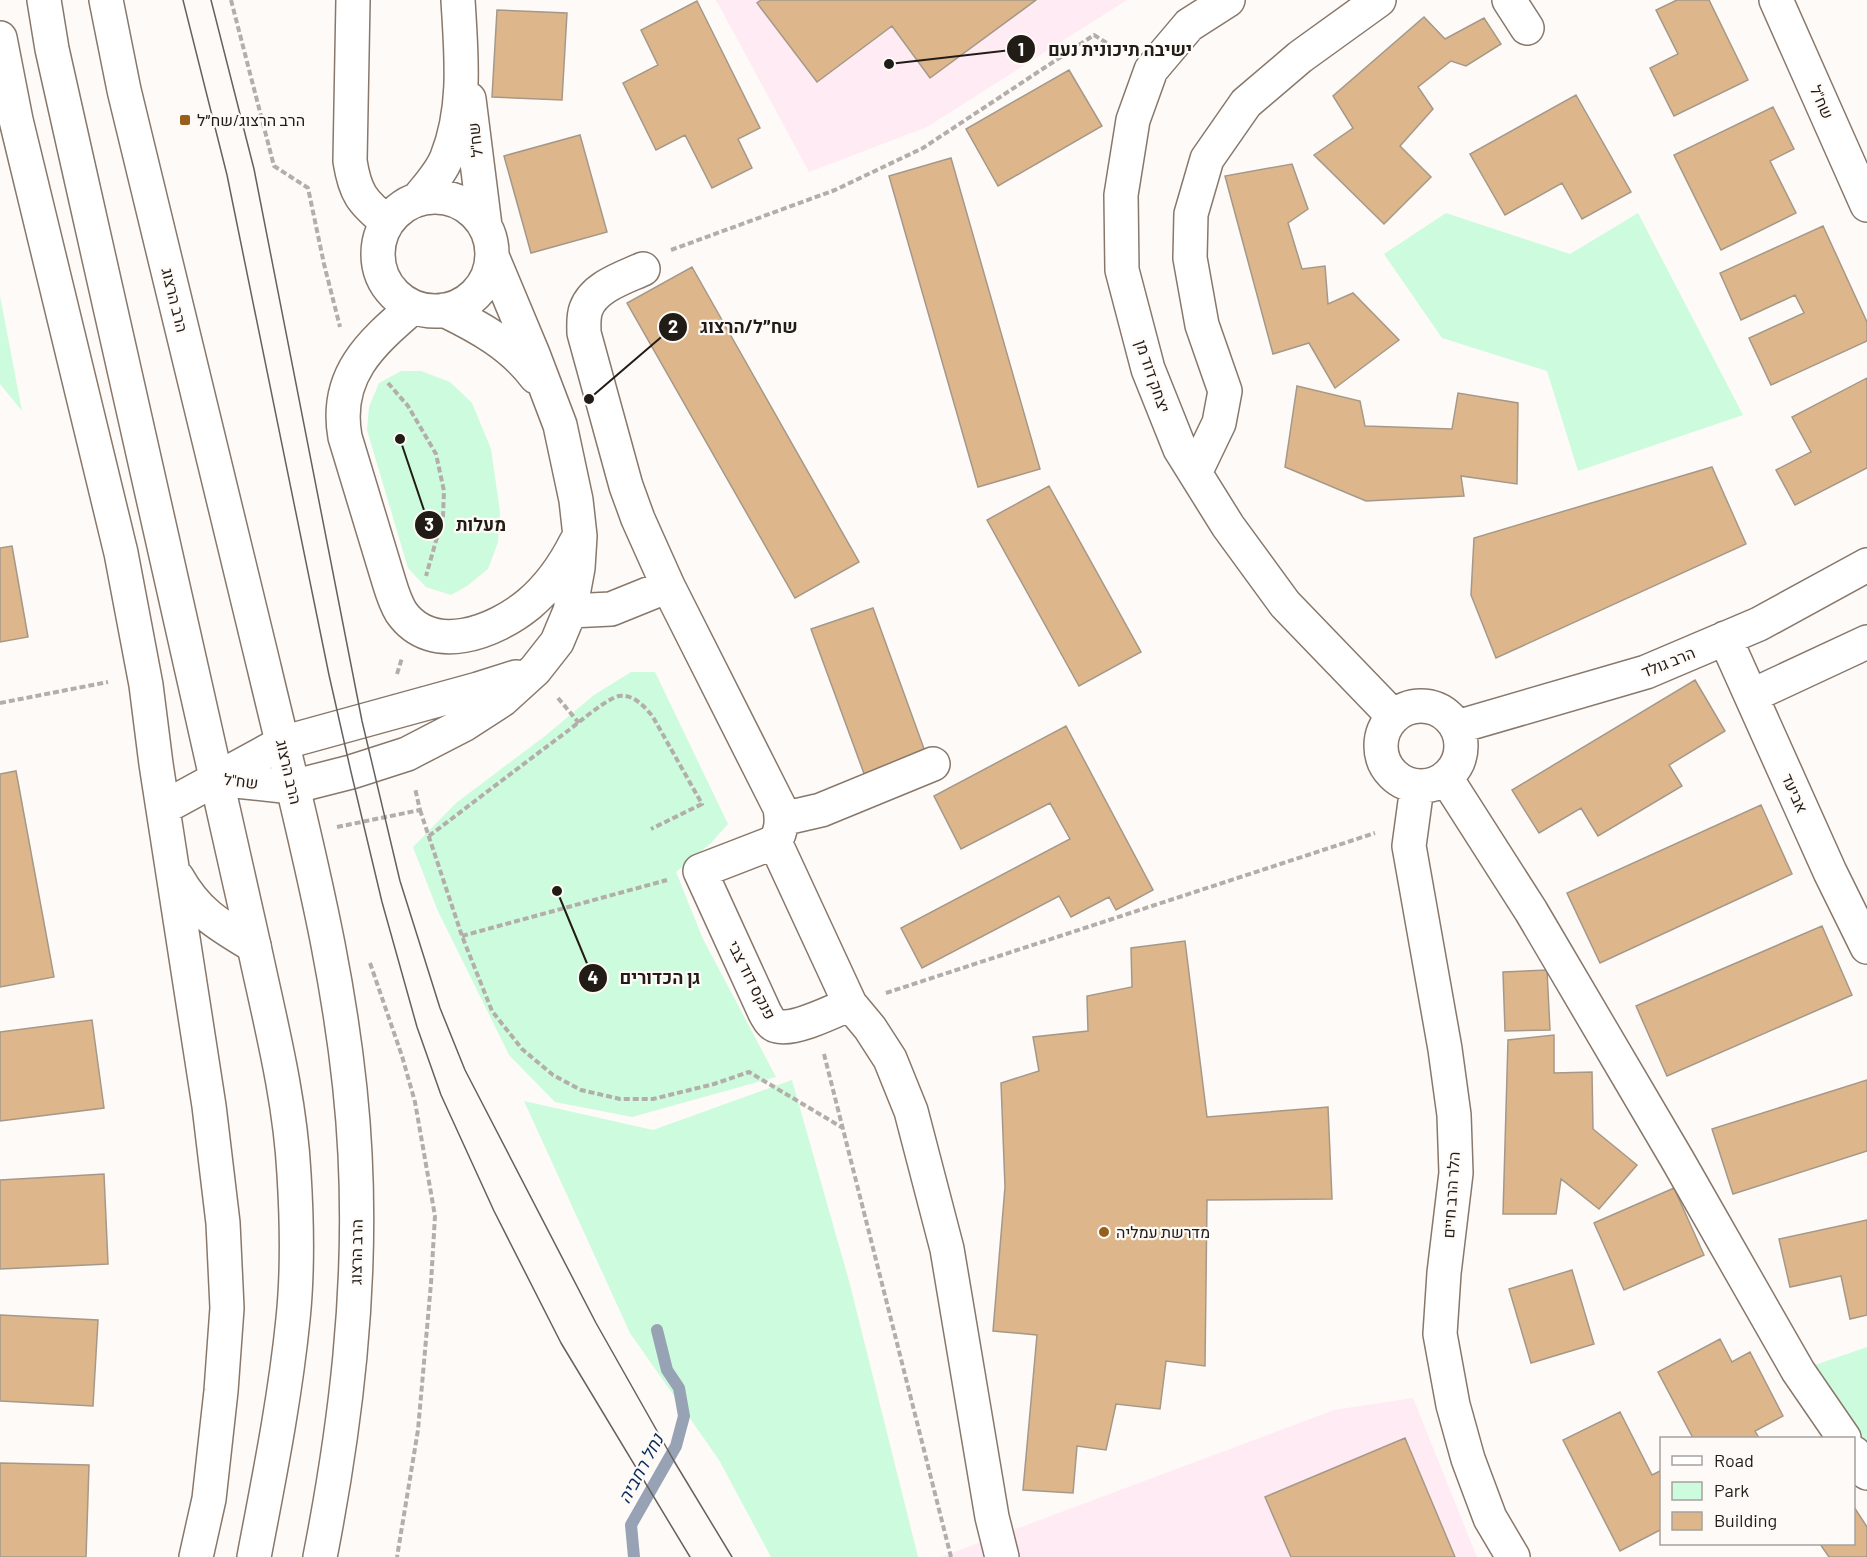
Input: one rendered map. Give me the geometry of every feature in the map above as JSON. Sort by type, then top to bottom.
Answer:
[{"type":"street","points":[[44,0],[52,49],[254,946],[289,1121],[297,1242],[294,1318],[284,1391],[254,1557]]},
{"type":"street","name":"הרב הרצוג","points":[[106,0],[126,102],[282,743],[321,915],[349,1078],[357,1218],[353,1337],[335,1483],[320,1557]]},
{"type":"street","points":[[353,0],[350,161],[353,182],[363,201],[387,222]]},
{"type":"street","name":"שח\"ל","points":[[418,199],[438,174],[447,158],[456,127],[461,97],[458,0]]},
{"type":"street","name":"יצחק דוד מן","points":[[1228,0],[1189,25],[1150,70],[1134,120],[1121,195],[1122,270],[1148,369],[1179,449],[1228,526],[1285,604],[1393,716]]},
{"type":"street","points":[[1195,473],[1219,423],[1225,391],[1202,325],[1190,258],[1191,214],[1207,159],[1246,104],[1300,57],[1379,0]]},
{"type":"street","points":[[1509,0],[1527,28]]},
{"type":"street","name":"שח\"ל","points":[[1776,0],[1867,205]]},
{"type":"street","points":[[0,38],[16,120],[121,553],[144,674],[209,1106],[223,1223],[227,1308],[221,1391],[209,1499],[196,1557]]},
{"type":"street","name":"שח\"ל","points":[[216,779],[292,787],[373,765],[407,754],[435,741],[502,700],[543,680],[570,611],[578,568],[580,536],[570,464],[549,394],[488,241],[472,116],[461,56]]},
{"type":"street","points":[[428,309],[399,299],[388,287],[381,273],[378,243],[387,222],[404,206],[418,199],[434,197],[456,201],[475,213],[488,241],[489,271],[483,286],[466,302],[428,309],[387,329],[369,361],[349,380],[343,404],[343,425],[351,458],[394,599],[402,613],[412,623],[426,631],[458,637],[476,634],[495,626],[529,604],[546,587],[561,571],[580,536]]},
{"type":"street","points":[[656,260],[602,289],[590,302],[585,312],[584,333],[626,486],[638,519],[668,586],[780,808],[778,831],[865,999],[870,1028],[890,1059],[911,1111],[947,1249],[992,1517],[1002,1557]]},
{"type":"street","name":"שח\"ל","points":[[428,309],[484,330],[531,371],[549,394]]},
{"type":"street","name":"הרב גולד","points":[[1456,727],[1646,672],[1759,624],[1867,565]]},
{"type":"street","points":[[570,611],[611,609],[668,586]]},
{"type":"street","name":"אביעד","points":[[1725,638],[1830,872],[1867,947]]},
{"type":"street","points":[[1751,696],[1867,642]]},
{"type":"street","name":"שח\"ל","points":[[216,779],[282,743],[478,689],[543,680]]},
{"type":"street","points":[[1421,705],[1436,708],[1448,715],[1456,727],[1461,740],[1461,754],[1456,767],[1431,782],[1404,783],[1392,775],[1383,764],[1380,741],[1384,727],[1393,716],[1408,707],[1421,705]]},
{"type":"street","points":[[700,871],[821,810],[933,764]]},
{"type":"street","points":[[163,808],[216,779]]},
{"type":"street","points":[[1431,782],[1531,911],[1798,1371],[1843,1437]]},
{"type":"street","name":"הלר הרב חיים","points":[[1431,782],[1413,821],[1409,846],[1445,1049],[1454,1115],[1456,1173],[1444,1273],[1440,1334],[1453,1404],[1468,1460],[1490,1518],[1513,1557]]},
{"type":"street","points":[[173,870],[199,908],[214,922],[254,946]]},
{"type":"street","name":"פנקס דוד צבי","points":[[700,871],[770,1022],[777,1026],[802,1023],[865,999]]},
{"type":"street","points":[[1855,1455],[1867,1473]]},
{"type":"path","points":[[231,0],[274,166],[308,188],[339,327],[408,406],[436,454],[444,491],[443,516],[423,585]]},
{"type":"path","points":[[656,260],[835,190],[923,148],[1094,35],[1150,70]]},
{"type":"path","points":[[0,703],[144,674]]},
{"type":"path","points":[[543,680],[579,723]]},
{"type":"path","points":[[429,836],[579,723],[619,696],[636,700],[653,717],[702,804],[651,829]]},
{"type":"path","points":[[420,810],[462,936],[492,1011],[522,1049],[552,1075],[581,1090],[620,1099],[653,1099],[714,1084],[749,1072],[843,1128]]},
{"type":"path","points":[[865,999],[1413,821]]},
{"type":"path","points":[[462,936],[700,871]]},
{"type":"path","points":[[367,953],[415,1102],[435,1216],[432,1283],[418,1430],[397,1557]]},
{"type":"path","points":[[822,1046],[951,1557]]},
{"type":"shaded area","points":[[716,0],[1127,0],[927,127],[809,172]]},
{"type":"shaded area","points":[[1413,1398],[1477,1557],[941,1557],[1334,1410]]},
{"type":"green space","points":[[1446,213],[1570,254],[1638,213],[1743,415],[1578,471],[1547,371],[1442,338],[1384,254]]},
{"type":"green space","points":[[0,296],[22,411],[0,384]]},
{"type":"green space","points":[[401,371],[421,371],[450,382],[472,403],[491,449],[500,512],[498,542],[488,569],[467,586],[451,595],[426,587],[408,568],[367,430],[369,407],[379,383]]},
{"type":"green space","points":[[631,672],[655,672],[728,824],[711,843],[676,872],[703,939],[776,1077],[632,1117],[555,1102],[509,1055],[437,909],[413,847],[456,803],[545,736],[594,695]]},
{"type":"green space","points":[[792,1080],[849,1281],[918,1557],[771,1557],[719,1460],[630,1333],[524,1101],[653,1130]]},
{"type":"green space","points":[[1867,1347],[1867,1454],[1815,1365]]},
{"type":"building","points":[[761,0],[1036,0],[930,78],[892,26],[817,82],[757,3]]},
{"type":"building","points":[[1677,0],[1709,0],[1748,80],[1674,116],[1650,68],[1678,54],[1656,10]]},
{"type":"building","points":[[697,1],[760,128],[738,139],[752,168],[712,188],[685,135],[656,150],[623,83],[658,65],[641,30]]},
{"type":"building","points":[[497,10],[567,13],[562,100],[492,97]]},
{"type":"building","points":[[1424,17],[1445,39],[1484,18],[1501,44],[1466,66],[1451,61],[1418,87],[1433,109],[1400,146],[1431,177],[1384,224],[1314,155],[1353,128],[1333,96]]},
{"type":"building","points":[[1069,70],[1102,126],[998,186],[966,129]]},
{"type":"building","points":[[1576,95],[1631,192],[1582,219],[1562,183],[1505,215],[1470,154]]},
{"type":"building","points":[[1773,107],[1794,149],[1770,161],[1796,213],[1721,250],[1674,155]]},
{"type":"building","points":[[580,135],[607,232],[531,253],[504,156]]},
{"type":"building","points":[[951,158],[1040,469],[978,487],[889,176]]},
{"type":"building","points":[[1292,164],[1308,209],[1288,223],[1302,269],[1325,266],[1328,304],[1353,293],[1399,340],[1335,388],[1309,343],[1273,354],[1225,176]]},
{"type":"building","points":[[1823,226],[1867,322],[1867,341],[1771,385],[1749,338],[1804,313],[1795,295],[1741,320],[1720,273]]},
{"type":"building","points":[[692,267],[859,562],[795,598],[627,303]]},
{"type":"building","points":[[1867,378],[1867,468],[1795,505],[1776,470],[1811,452],[1792,417]]},
{"type":"building","points":[[1297,386],[1360,401],[1365,426],[1452,429],[1458,393],[1518,403],[1517,484],[1461,476],[1464,496],[1366,501],[1285,467]]},
{"type":"building","points":[[1712,467],[1746,544],[1496,658],[1471,595],[1474,538]]},
{"type":"building","points":[[1049,486],[1141,652],[1079,686],[987,520]]},
{"type":"building","points":[[12,546],[28,637],[0,642],[0,548]]},
{"type":"building","points":[[873,608],[927,757],[866,779],[811,629]]},
{"type":"building","points":[[1695,680],[1725,731],[1669,765],[1682,786],[1598,836],[1581,808],[1539,833],[1512,790]]},
{"type":"building","points":[[1066,726],[1153,890],[1116,910],[1109,897],[1071,917],[1059,896],[922,968],[901,928],[1070,839],[1050,803],[961,849],[934,796]]},
{"type":"building","points":[[16,771],[54,977],[0,987],[0,774]]},
{"type":"building","points":[[1761,805],[1792,874],[1600,963],[1567,893]]},
{"type":"building","points":[[1822,926],[1852,995],[1667,1076],[1636,1006]]},
{"type":"building","name":"מדרשת עמליה","points":[[1185,941],[1207,1117],[1328,1107],[1332,1199],[1207,1200],[1205,1366],[1166,1361],[1160,1409],[1116,1404],[1106,1450],[1077,1446],[1073,1493],[1023,1490],[1037,1335],[993,1331],[1005,1187],[1001,1083],[1039,1071],[1033,1037],[1088,1031],[1087,996],[1132,987],[1131,948]]},
{"type":"building","points":[[1547,970],[1550,1030],[1505,1031],[1503,972]]},
{"type":"building","points":[[92,1020],[104,1108],[0,1121],[0,1032]]},
{"type":"building","points":[[1554,1035],[1554,1073],[1592,1072],[1593,1129],[1637,1165],[1599,1209],[1561,1179],[1556,1214],[1503,1214],[1508,1040]]},
{"type":"building","points":[[1867,1080],[1867,1151],[1733,1194],[1712,1129]]},
{"type":"building","points":[[104,1174],[108,1264],[0,1269],[0,1180]]},
{"type":"building","points":[[1674,1188],[1704,1255],[1624,1290],[1594,1223]]},
{"type":"building","points":[[1867,1220],[1867,1315],[1850,1319],[1841,1276],[1790,1287],[1779,1239]]},
{"type":"building","points":[[1572,1270],[1594,1344],[1531,1363],[1509,1289]]},
{"type":"building","points":[[0,1315],[98,1320],[93,1406],[0,1401]]},
{"type":"building","points":[[1720,1339],[1732,1362],[1750,1352],[1783,1416],[1755,1431],[1758,1437],[1692,1437],[1658,1372]]},
{"type":"building","points":[[1620,1412],[1652,1475],[1660,1471],[1660,1530],[1620,1551],[1563,1440]]},
{"type":"building","points":[[1405,1438],[1455,1557],[1291,1557],[1265,1497]]},
{"type":"building","points":[[0,1463],[89,1465],[86,1557],[0,1557]]},
{"type":"building","points":[[1855,1509],[1867,1527],[1867,1557],[1829,1557],[1821,1545],[1855,1545]]},
{"type":"waterway","name":"נחל רחביה","points":[[634,1557],[631,1525],[676,1446],[684,1416],[679,1388],[667,1370],[657,1330]]},
{"type":"tram line","points":[[183,0],[227,175],[329,675],[351,772],[382,902],[417,1027],[441,1095],[494,1211],[561,1343],[690,1557]]},
{"type":"tram line","points":[[211,0],[254,169],[362,721],[400,881],[440,1008],[465,1070],[596,1323],[674,1461],[732,1557]]},
{"type":"place","name":"ישיבה תיכונית נעם","points":[[889,64]]},
{"type":"place","name":"הרב הרצוג/שח״ל","points":[[185,120]]},
{"type":"place","name":"שח״ל/הרצוג","points":[[589,399]]},
{"type":"place","name":"מעלות","points":[[400,439]]},
{"type":"place","name":"גן הכדורים","points":[[557,891]]},
{"type":"place","name":"מדרשת עמליה","points":[[1104,1232]]}]
